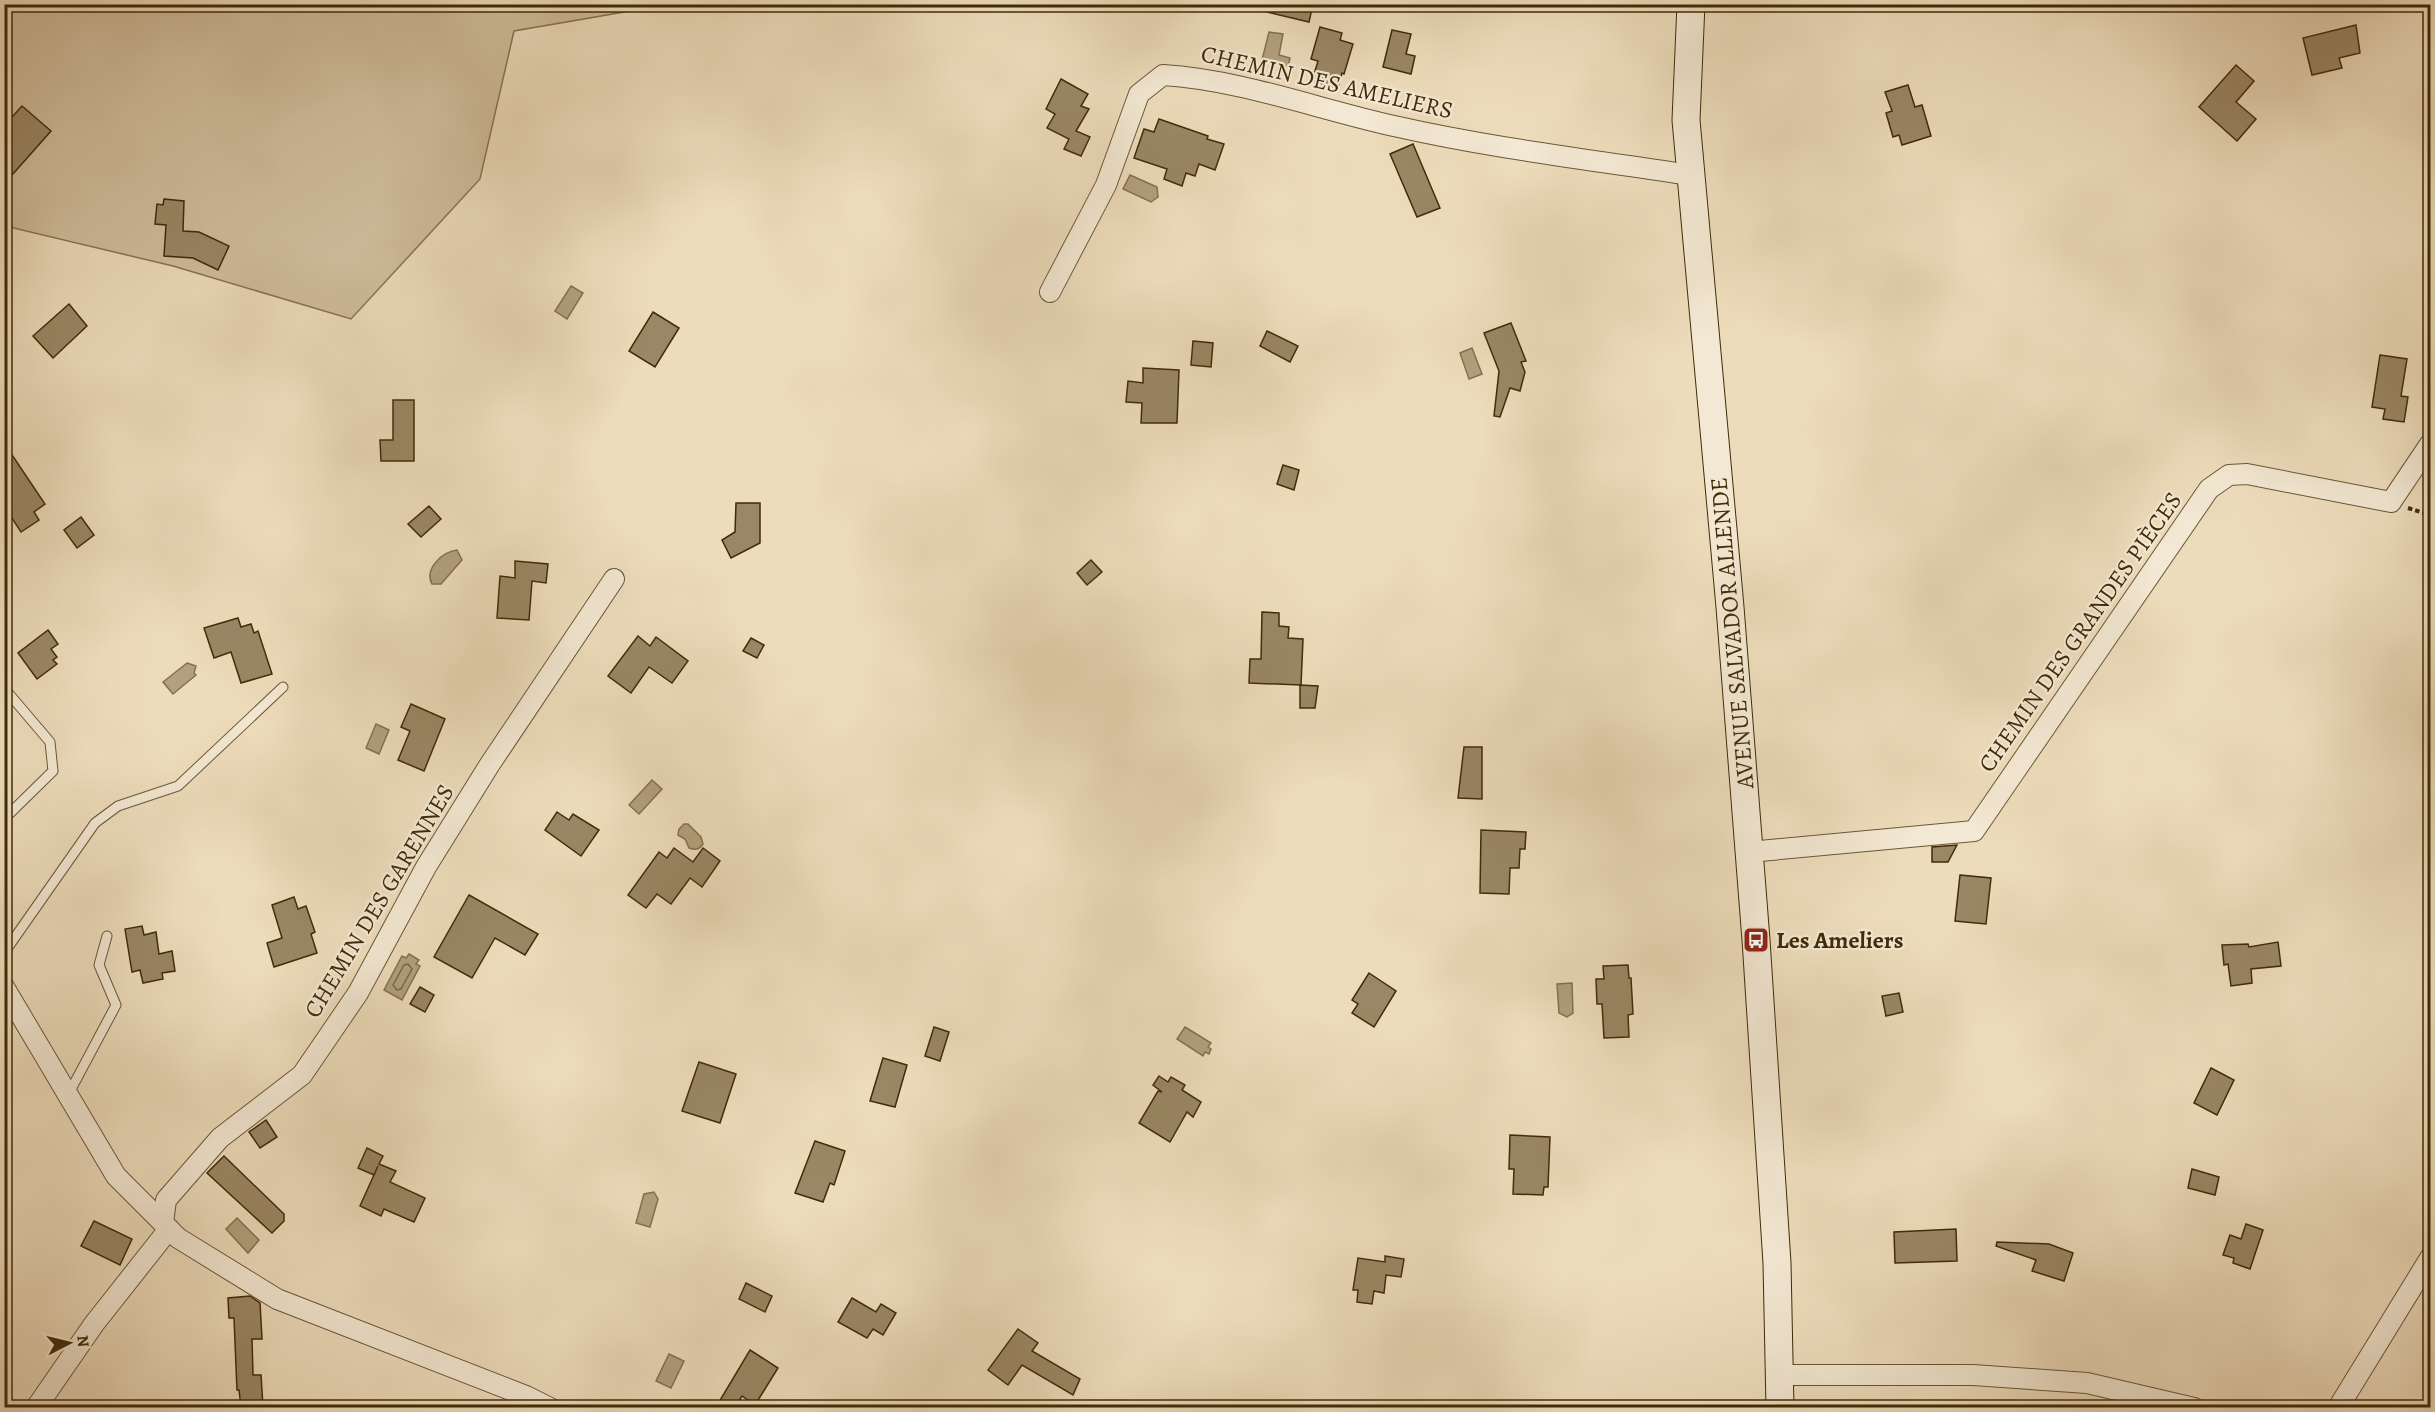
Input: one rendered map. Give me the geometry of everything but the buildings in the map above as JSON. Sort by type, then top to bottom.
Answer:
[{"type":"main road","name":"AVENUE SALVADOR ALLENDE","points":[[1691,4],[1686,120],[1690,175],[1711,389],[1749,852],[1786,1375],[1797,1407]]},
{"type":"main road","name":"AVENUE SALVADOR ALLENDE","points":[[1780,1407],[1786,1375]]},
{"type":"street","name":"CHEMIN DES AMELIERS","points":[[1050,292],[1106,185],[1139,94],[1163,75],[1202,77],[1394,126],[1552,155],[1690,175]]},
{"type":"street","name":"CHEMIN DES GRANDES PIÈCES","points":[[1749,852],[1974,831],[2209,489],[2229,475],[2247,474],[2391,502],[2430,444]]},
{"type":"street","name":"CHEMIN DES GARENNES","points":[[166,1226],[166,1200],[220,1138],[302,1076],[358,993],[426,867],[490,764],[614,579]]},
{"type":"street","points":[[4,987],[116,1176],[178,1238],[277,1299],[550,1407]]},
{"type":"street","points":[[36,1407],[166,1226]]},
{"type":"street","points":[[2338,1407],[2430,1258]]},
{"type":"street","points":[[1786,1375],[1973,1375],[2087,1383],[2194,1407]]},
{"type":"lane","points":[[4,953],[95,823],[118,806],[178,786],[283,687]]},
{"type":"lane","points":[[4,688],[50,742],[53,771],[4,819]]},
{"type":"lane","points":[[68,1095],[116,1005],[99,965],[107,936]]},
{"type":"shaded area","points":[[5,5],[665,5],[514,31],[480,179],[351,319],[173,266],[5,226]]},
{"type":"water","points":[[1269,32],[1283,34],[1279,55],[1290,58],[1288,67],[1262,60]]},
{"type":"water","points":[[1130,175],[1157,187],[1158,197],[1151,202],[1123,189]]},
{"type":"water","points":[[571,286],[583,293],[567,319],[555,311]]},
{"type":"water","points":[[1472,348],[1482,374],[1469,379],[1460,353]]},
{"type":"water","points":[[457,550],[462,560],[441,584],[432,584],[430,573],[432,567],[440,558]]},
{"type":"water","points":[[187,663],[196,666],[194,673],[196,675],[173,694],[163,682]]},
{"type":"water","points":[[376,724],[389,730],[379,754],[366,748]]},
{"type":"water","points":[[652,780],[662,789],[639,814],[629,805]]},
{"type":"water","points":[[684,824],[688,824],[701,837],[703,844],[700,847],[689,848],[685,839],[678,835],[679,829]]},
{"type":"water","points":[[409,954],[419,960],[416,964],[420,966],[402,1000],[384,990],[402,956],[406,958]]},
{"type":"water","points":[[1572,983],[1573,1013],[1567,1017],[1559,1013],[1557,984]]},
{"type":"water","points":[[1185,1027],[1211,1043],[1208,1047],[1211,1049],[1209,1054],[1205,1052],[1203,1056],[1177,1039]]},
{"type":"water","points":[[654,1192],[658,1199],[650,1227],[636,1223],[644,1194]]},
{"type":"water","points":[[237,1218],[259,1240],[248,1253],[226,1229]]},
{"type":"water","points":[[669,1354],[684,1361],[671,1388],[656,1381]]},
{"type":"place","name":"Les Ameliers","points":[[1756,940]]}]
